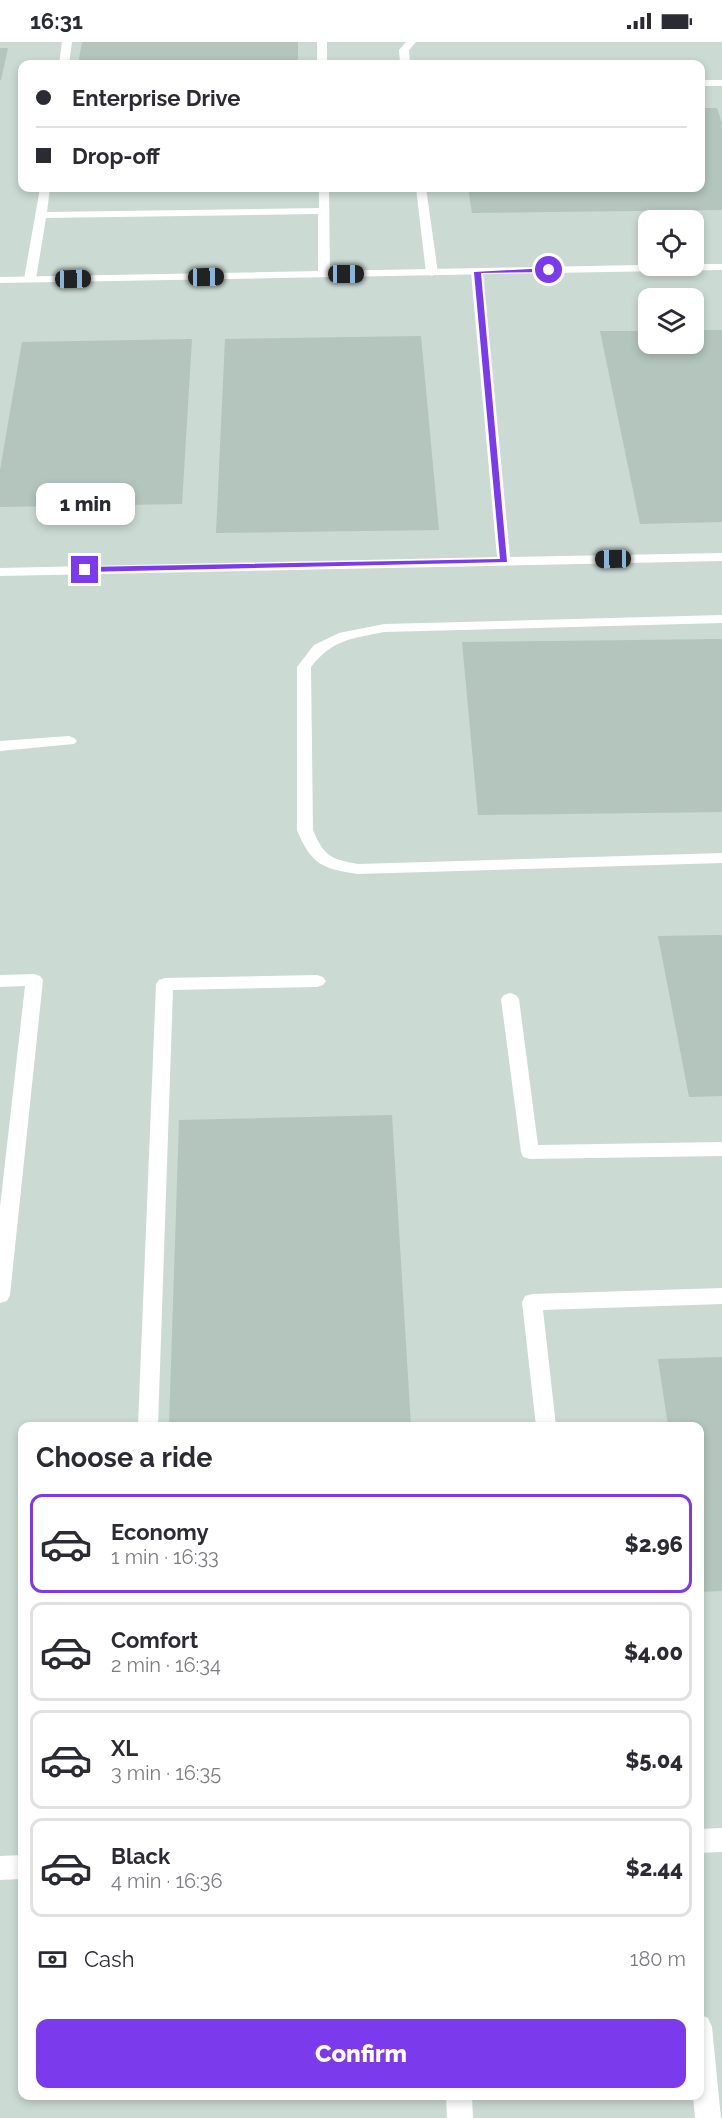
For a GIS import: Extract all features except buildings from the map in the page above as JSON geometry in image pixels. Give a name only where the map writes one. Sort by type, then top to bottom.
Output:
[{"type":"street","points":[[65,60],[67,42]]},
{"type":"street","points":[[322,42],[322,60]]},
{"type":"street","points":[[405,60],[404,50],[411,42]]},
{"type":"street","points":[[705,83],[722,83]]},
{"type":"street","points":[[30,279],[44,192]]},
{"type":"street","points":[[324,192],[324,274]]},
{"type":"street","points":[[422,192],[432,273]]},
{"type":"street","points":[[40,215],[325,211]]},
{"type":"street","points":[[0,280],[722,267]]},
{"type":"street","points":[[477,272],[504,561]]},
{"type":"street","points":[[0,572],[722,557]]},
{"type":"street","points":[[722,619],[384,628],[344,636],[319,648],[304,667],[304,679],[305,830],[315,854],[333,866],[358,869],[722,858]]},
{"type":"street","points":[[0,746],[69,741]]},
{"type":"street","points":[[0,981],[34,980],[0,1295]]},
{"type":"street","points":[[148,1422],[165,984],[316,981]]},
{"type":"street","points":[[510,999],[530,1152],[722,1149]]},
{"type":"street","points":[[546,1422],[532,1302],[722,1296]]},
{"type":"street","points":[[704,1841],[722,1840]]},
{"type":"street","points":[[0,1868],[18,1867]]},
{"type":"street","points":[[704,2078],[708,2118]]},
{"type":"street","points":[[459,2100],[460,2118]]},
{"type":"shaded area","points":[[0,42],[722,42],[722,2118],[0,2118]]},
{"type":"route","points":[[85,570],[504,561],[477,272],[549,270]]}]
